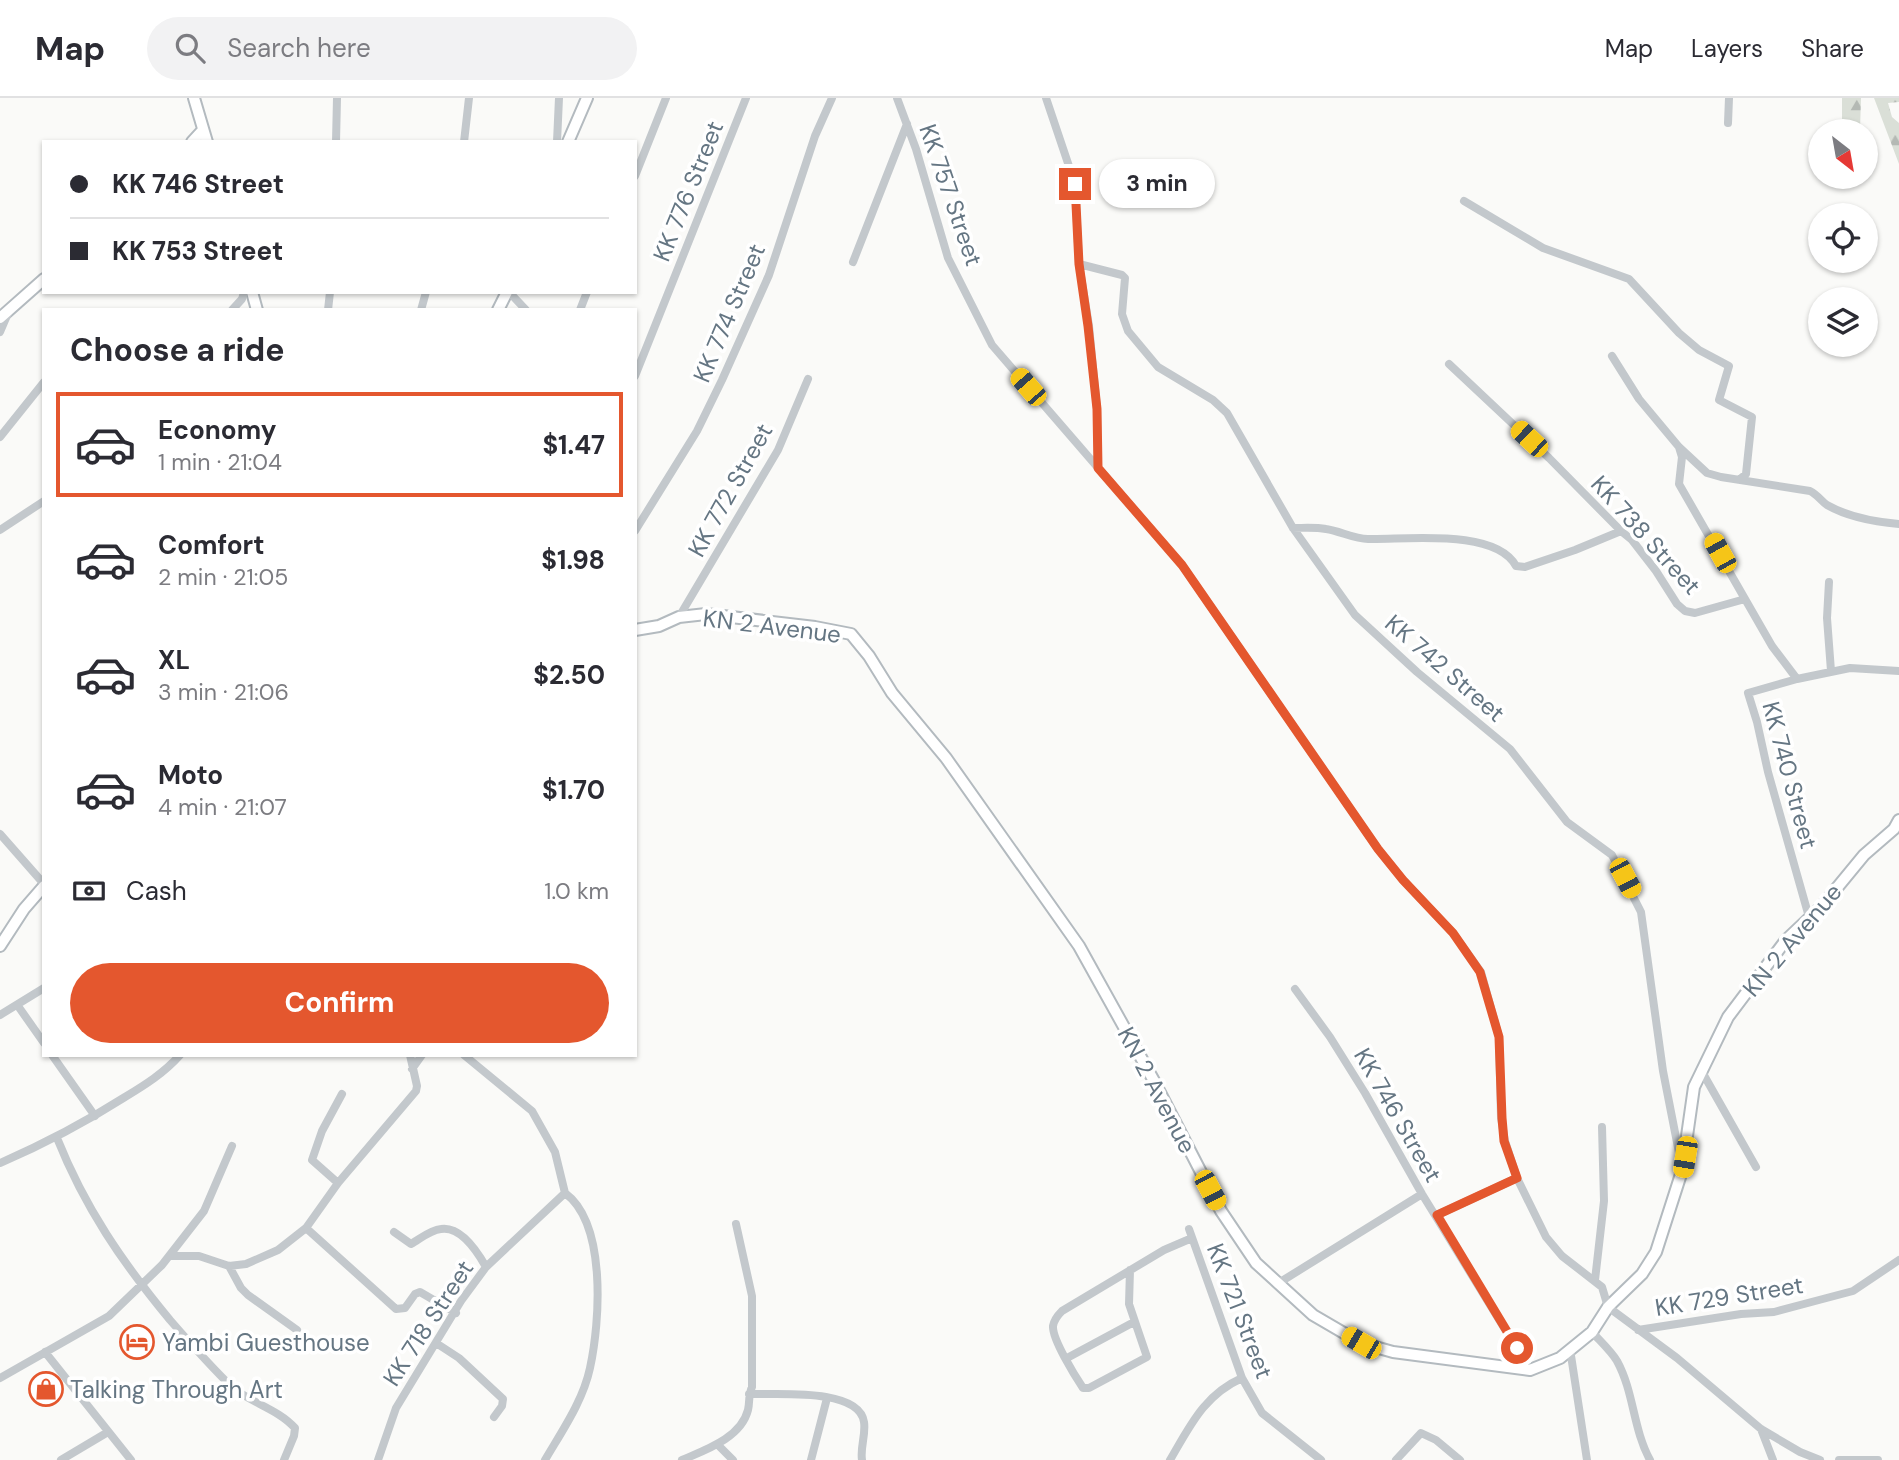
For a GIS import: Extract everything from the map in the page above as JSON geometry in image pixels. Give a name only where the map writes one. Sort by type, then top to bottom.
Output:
[{"type":"street","points":[[194,98],[206,140]]},
{"type":"street","points":[[336,140],[337,98]]},
{"type":"street","points":[[464,140],[469,98]]},
{"type":"street","points":[[557,140],[559,98]]},
{"type":"street","points":[[569,140],[587,98]]},
{"type":"street","points":[[637,171],[666,98]]},
{"type":"street","name":"KK 776 Street","points":[[637,371],[746,98]]},
{"type":"street","name":"KK 774 Street","points":[[637,528],[698,430],[727,368],[769,275],[815,136],[832,98]]},
{"type":"street","name":"KK 757 Street","points":[[898,98],[948,258],[992,345],[1182,565],[1378,849],[1453,933],[1480,972],[1499,1037],[1504,1141],[1517,1178],[1546,1237],[1562,1256],[1595,1280]]},
{"type":"street","points":[[1046,98],[1075,184],[1079,264],[1097,409],[1098,468]]},
{"type":"street","points":[[1728,123],[1729,98]]},
{"type":"street","points":[[853,262],[907,124]]},
{"type":"street","points":[[194,140],[203,130]]},
{"type":"street","points":[[1464,201],[1543,248],[1629,279],[1679,333],[1699,350],[1729,366],[1719,400],[1752,417],[1746,474],[1740,479]]},
{"type":"street","name":"KK 742 Street","points":[[1079,264],[1125,278],[1122,314],[1128,331],[1158,367],[1213,400],[1227,413],[1293,528],[1355,615],[1417,672],[1510,749],[1567,822],[1612,855],[1641,912],[1663,1071],[1682,1171]]},
{"type":"street","points":[[0,318],[42,281]]},
{"type":"street","points":[[510,294],[524,308]]},
{"type":"street","points":[[0,332],[10,308]]},
{"type":"street","points":[[1612,356],[1639,399],[1679,447],[1707,473],[1810,491],[1819,496],[1825,505],[1870,520],[1899,524]]},
{"type":"street","name":"KK 738 Street","points":[[1449,364],[1632,540],[1677,604],[1685,611],[1695,613],[1745,599]]},
{"type":"street","name":"KK 772 Street","points":[[679,617],[778,450],[808,379]]},
{"type":"street","points":[[0,437],[42,384]]},
{"type":"street","points":[[1679,447],[1682,457],[1679,484],[1772,646],[1797,679],[1850,668],[1899,671]]},
{"type":"street","points":[[0,530],[42,502]]},
{"type":"street","points":[[1293,528],[1327,528],[1365,540],[1449,538],[1498,550],[1510,555],[1516,566],[1525,567],[1621,531]]},
{"type":"street","points":[[1829,582],[1827,618],[1831,671]]},
{"type":"street","name":"KN 2 Avenue","points":[[637,630],[659,626],[679,617],[706,614],[850,634],[869,656],[892,693],[947,758],[1079,946],[1154,1081],[1221,1211],[1256,1263],[1312,1315],[1361,1343],[1393,1352],[1530,1370],[1553,1362],[1592,1332],[1608,1307],[1642,1274],[1656,1252],[1682,1171],[1694,1087],[1728,1017],[1786,940],[1822,906],[1872,846],[1894,828],[1899,820]]},
{"type":"street","name":"KK 740 Street","points":[[1797,679],[1748,693],[1809,917]]},
{"type":"street","points":[[0,834],[42,883]]},
{"type":"street","points":[[0,946],[42,887]]},
{"type":"street","points":[[0,1015],[42,989]]},
{"type":"street","name":"KK 746 Street","points":[[1295,989],[1330,1037],[1365,1093],[1422,1194],[1530,1370]]},
{"type":"street","points":[[18,1006],[42,1040]]},
{"type":"street","points":[[53,1057],[95,1116]]},
{"type":"street","points":[[0,1163],[57,1138],[95,1116],[163,1073],[178,1057]]},
{"type":"street","points":[[171,1256],[199,1256],[229,1266],[246,1264],[270,1255],[306,1228],[338,1182],[416,1091],[410,1057]]},
{"type":"street","points":[[412,1069],[421,1057]]},
{"type":"street","points":[[466,1057],[532,1111],[555,1152],[565,1193],[580,1210],[589,1227],[597,1266],[598,1297],[590,1368],[579,1402],[545,1460]]},
{"type":"street","points":[[1701,1070],[1756,1167]]},
{"type":"street","points":[[338,1182],[312,1160],[322,1131],[342,1094]]},
{"type":"street","points":[[1602,1127],[1604,1201],[1595,1280],[1602,1287],[1608,1307],[1677,1358],[1761,1429],[1800,1452],[1820,1460]]},
{"type":"street","points":[[57,1138],[106,1235],[141,1284],[195,1349],[231,1385],[248,1399],[293,1425],[296,1430],[284,1460]]},
{"type":"street","points":[[0,1378],[109,1316],[171,1256],[204,1211],[232,1146]]},
{"type":"street","points":[[1437,1215],[1517,1178]]},
{"type":"street","name":"KK 718 Street","points":[[378,1460],[396,1408],[461,1301],[486,1266],[565,1193]]},
{"type":"street","points":[[1277,1284],[1422,1194]]},
{"type":"street","points":[[682,1460],[718,1445],[743,1420],[748,1410],[752,1387],[752,1296],[736,1224]]},
{"type":"street","points":[[306,1228],[396,1309],[405,1308],[415,1294],[420,1292],[456,1313]]},
{"type":"street","points":[[394,1232],[411,1244],[430,1232],[449,1229],[465,1238],[486,1266]]},
{"type":"street","name":"KK 721 Street","points":[[1130,1270],[1191,1233],[1242,1378],[1262,1413],[1321,1460]]},
{"type":"street","name":"KK 729 Street","points":[[1638,1331],[1741,1314],[1774,1312],[1853,1291],[1899,1260]]},
{"type":"street","points":[[229,1266],[241,1288],[297,1329]]},
{"type":"street","points":[[1130,1270],[1128,1289],[1134,1322],[1147,1353],[1144,1359],[1086,1389],[1067,1358],[1053,1327],[1057,1316],[1130,1270]]},
{"type":"street","points":[[1067,1358],[1134,1322]]},
{"type":"street","points":[[1592,1332],[1617,1360],[1630,1396],[1642,1444],[1650,1460]]},
{"type":"street","points":[[436,1343],[459,1358],[503,1399],[502,1406],[494,1417]]},
{"type":"street","points":[[1570,1349],[1587,1460]]},
{"type":"street","points":[[45,1352],[131,1460]]},
{"type":"street","points":[[1170,1460],[1206,1402],[1227,1384],[1242,1378]]},
{"type":"street","points":[[749,1394],[820,1396],[838,1399],[856,1409],[864,1421],[860,1449],[862,1460]]},
{"type":"street","points":[[811,1460],[826,1402]]},
{"type":"street","points":[[1761,1429],[1773,1460]]},
{"type":"street","points":[[61,1460],[108,1432]]},
{"type":"street","points":[[1396,1460],[1421,1433],[1436,1440],[1460,1460]]},
{"type":"street","points":[[718,1445],[733,1460]]},
{"type":"street","points":[[1839,1460],[1878,1460]]},
{"type":"green space","points":[[1842,98],[1861,98],[1860,119],[1842,119]]},
{"type":"green space","points":[[1874,98],[1899,98],[1899,102],[1888,103],[1892,117],[1899,123],[1899,164]]},
{"type":"place","name":"Yambi Guesthouse","points":[[137,1342]]},
{"type":"place","name":"Talking Through Art","points":[[46,1389]]},
{"type":"route","points":[[1075,184],[1079,264],[1097,409],[1098,468],[1182,565],[1378,849],[1453,933],[1480,972],[1499,1037],[1504,1141],[1517,1178],[1437,1215],[1517,1348]]}]
